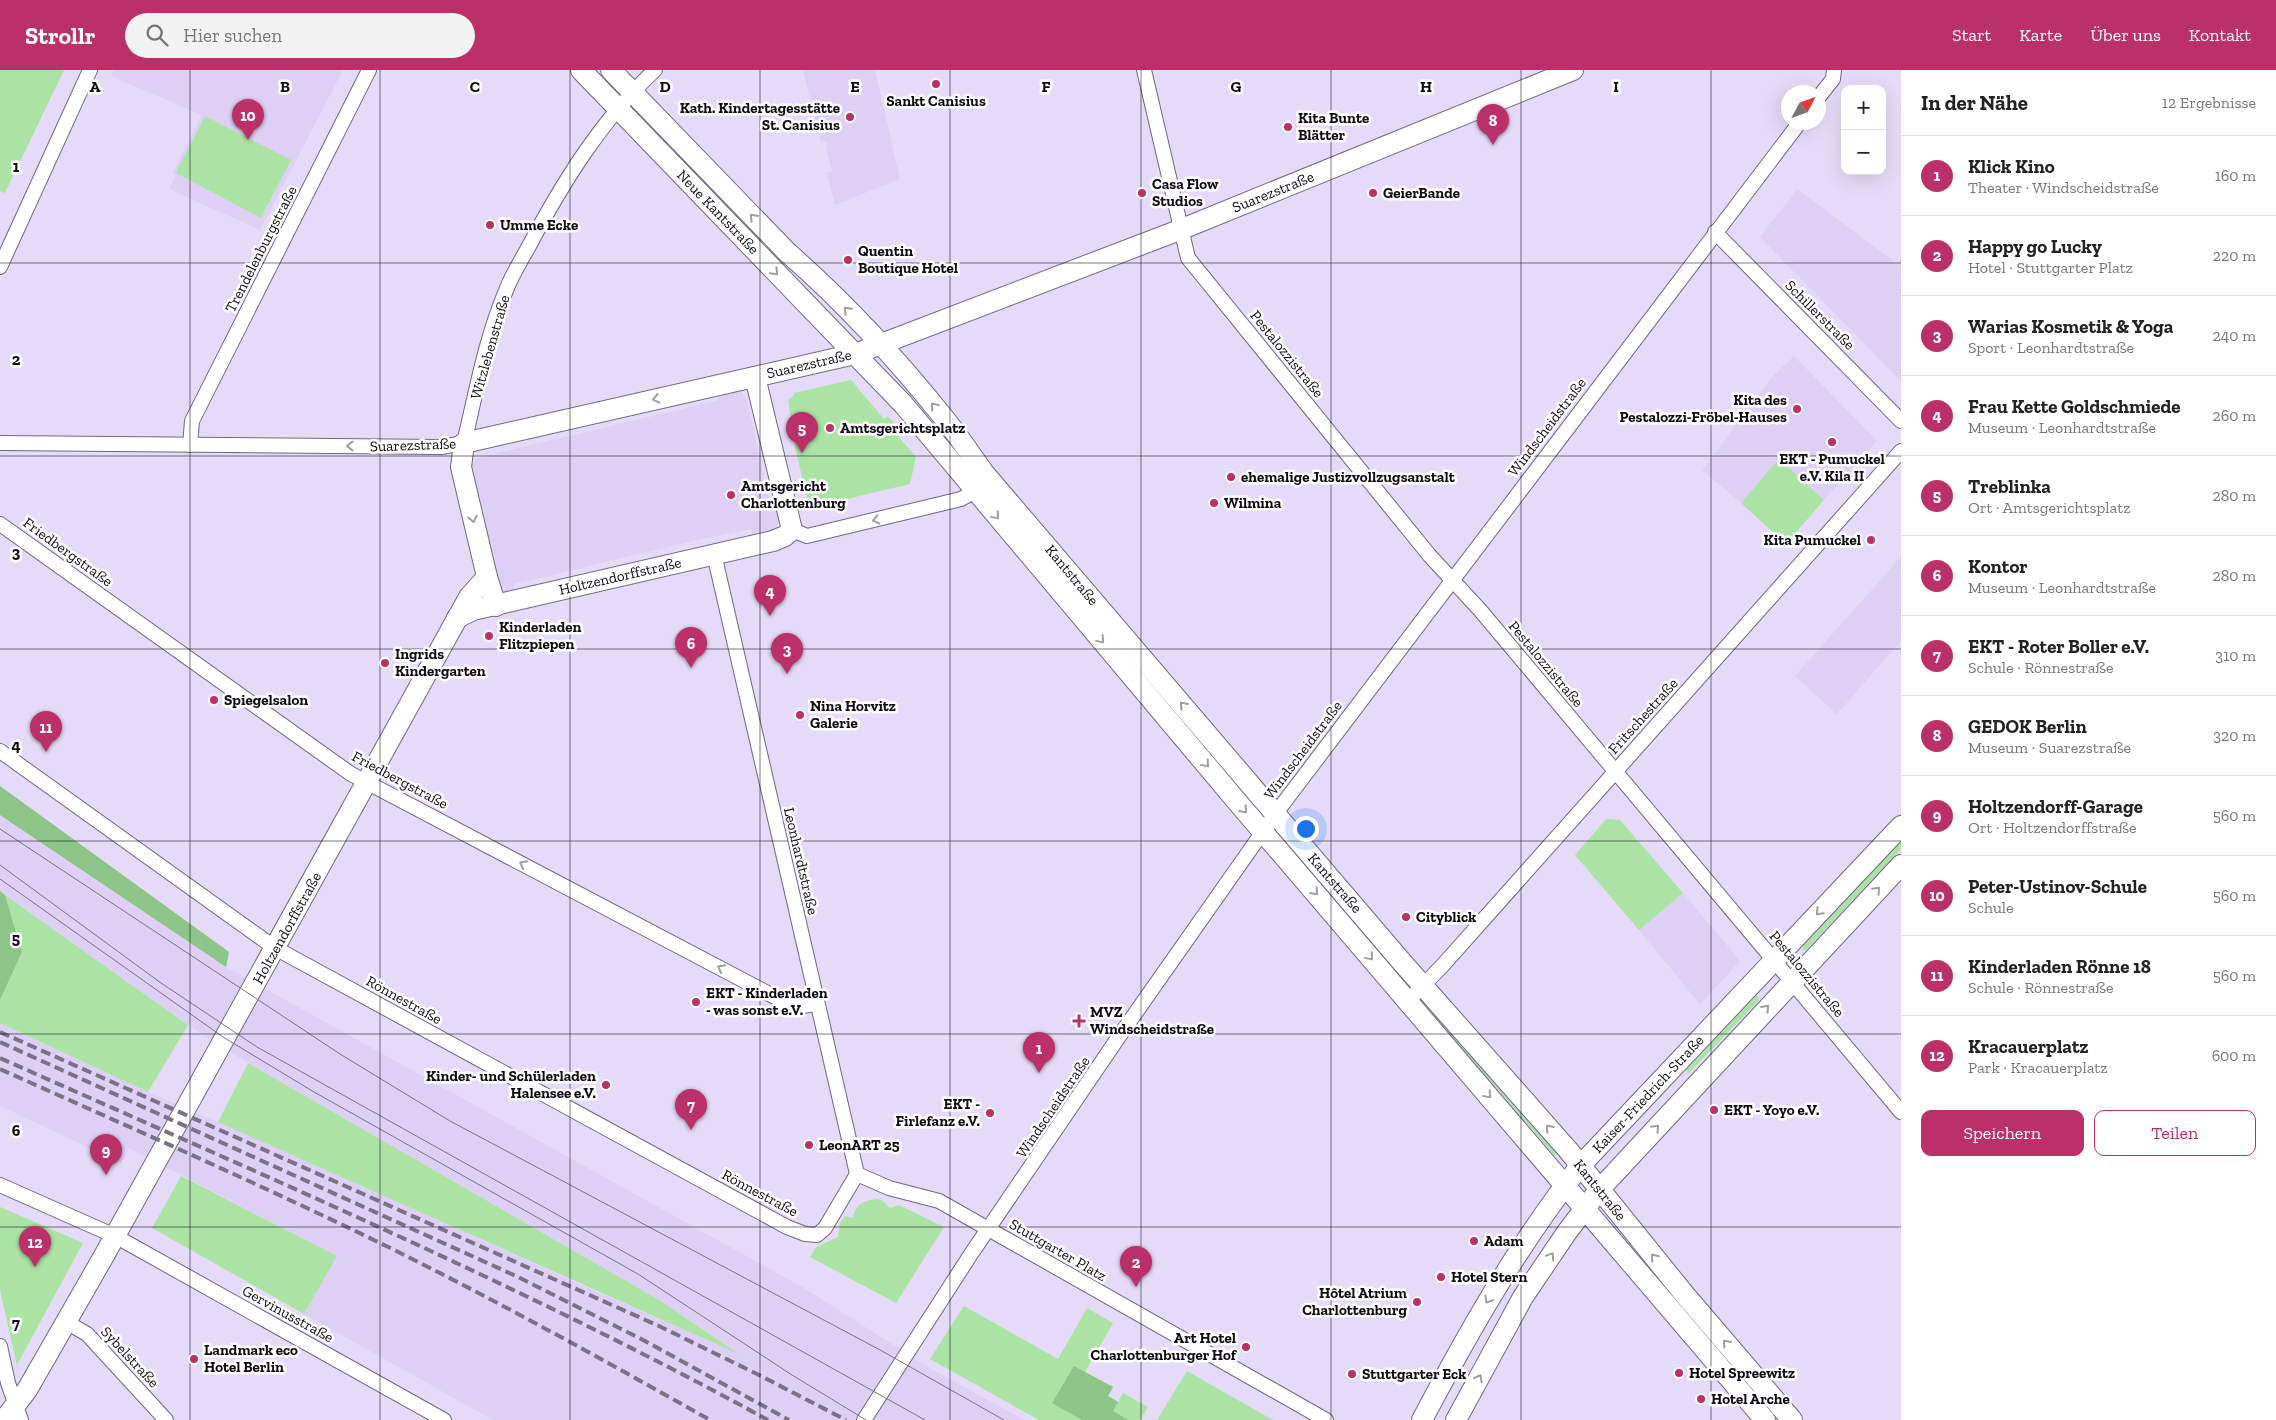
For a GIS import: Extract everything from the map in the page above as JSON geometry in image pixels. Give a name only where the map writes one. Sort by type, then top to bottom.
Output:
[{"type":"main road","name":"Neue Kantstraße","points":[[581,70],[855,354]]},
{"type":"main road","name":"Neue Kantstraße","points":[[611,70],[787,252],[818,279],[881,344]]},
{"type":"main road","name":"Suarezstraße","points":[[464,443],[855,354],[1182,229],[1573,70]]},
{"type":"main road","name":"Kantstraße","points":[[881,344],[945,419],[984,473],[1580,1166],[1685,1295],[1792,1420]]},
{"type":"main road","name":"Kantstraße","points":[[855,354],[903,404],[1584,1210],[1766,1420]]},
{"type":"main road","points":[[756,377],[788,533]]},
{"type":"main road","name":"Witzlebenstraße","points":[[464,443],[461,467],[487,577],[496,606]]},
{"type":"main road","name":"Holtzendorffstraße","points":[[457,618],[473,610],[773,541],[788,533]]},
{"type":"main road","name":"Holtzendorffstraße","points":[[14,1415],[368,782],[457,618],[469,597],[487,577]]},
{"type":"main road","name":"Kaiser-Friedrich-Straße","points":[[1422,1420],[1487,1302],[1564,1186],[1580,1166],[1901,826]]},
{"type":"main road","name":"Kaiser-Friedrich-Straße","points":[[1456,1420],[1523,1297],[1600,1190],[1791,981],[1901,865]]},
{"type":"street","points":[[0,267],[90,70]]},
{"type":"street","name":"Trendelenburgstraße","points":[[190,445],[192,421],[370,70]]},
{"type":"street","name":"Witzlebenstraße","points":[[464,443],[483,360],[505,292],[549,208],[617,108],[655,70]]},
{"type":"street","name":"Pestalozzistraße","points":[[1144,70],[1188,258],[1402,523],[1451,580],[1480,610],[1901,1112]]},
{"type":"street","points":[[1826,88],[1833,79],[1834,70]]},
{"type":"street","name":"Windscheidstraße","points":[[864,1420],[989,1229],[1120,1035],[1276,813],[1794,130]]},
{"type":"street","name":"Schillerstraße","points":[[1715,232],[1901,421]]},
{"type":"street","name":"Suarezstraße","points":[[0,443],[441,447],[464,443]]},
{"type":"street","name":"Fritschestraße","points":[[1408,1001],[1424,986],[1615,773],[1901,451]]},
{"type":"street","name":"Holtzendorffstraße","points":[[788,533],[807,536],[961,500],[975,491]]},
{"type":"street","name":"Friedbergstraße","points":[[0,524],[351,774],[794,1007],[817,1004]]},
{"type":"street","name":"Leonhardtstraße","points":[[714,554],[857,1174]]},
{"type":"street","name":"Rönnestraße","points":[[0,751],[275,948],[787,1227],[805,1234],[817,1235],[825,1228],[857,1174]]},
{"type":"street","name":"Stuttgarter Platz","points":[[857,1174],[889,1188],[938,1201],[1326,1420]]},
{"type":"street","name":"Gervinusstraße","points":[[0,1185],[115,1236],[444,1420]]},
{"type":"street","name":"Sybelstraße","points":[[66,1322],[86,1334],[166,1420]]},
{"type":"street","points":[[0,1346],[14,1415]]},
{"type":"shaded area","points":[[114,70],[343,70],[260,230],[169,189],[176,175],[173,173],[202,115],[111,76]]},
{"type":"shaded area","name":"Kath. Kindertagesstätte St. Canisius","points":[[803,70],[875,70],[900,179],[835,205],[827,172],[832,171],[826,147],[828,144],[823,140],[821,143]]},
{"type":"shaded area","points":[[1797,189],[1897,264],[1901,260],[1901,381],[1760,237]]},
{"type":"shaded area","name":"Kita des Pestalozzi-Fröbel-Hauses","points":[[1794,356],[1877,441],[1824,500],[1779,460],[1741,503],[1702,470],[1772,377]]},
{"type":"shaded area","points":[[726,389],[739,389],[747,400],[771,509],[777,508],[779,515],[774,530],[754,539],[751,529],[706,538],[514,584],[511,595],[499,593],[470,467],[477,458],[716,401]]},
{"type":"shaded area","points":[[1901,557],[1901,641],[1837,714],[1795,676]]},
{"type":"shaded area","points":[[0,815],[226,967],[804,1288],[928,1367],[1025,1420],[493,1420],[304,1314],[337,1256],[129,1148],[121,1163],[0,1106],[0,1023],[148,1092],[347,1178],[574,1282],[736,1352],[659,1300],[248,1063],[188,1025],[0,891]]},
{"type":"shaded area","points":[[1683,893],[1740,961],[1700,1004],[1639,930]]},
{"type":"green space","points":[[0,70],[64,70],[5,193],[0,191]]},
{"type":"green space","points":[[205,116],[291,160],[261,218],[176,173]]},
{"type":"green space","points":[[851,380],[884,419],[888,416],[895,424],[891,428],[916,457],[910,484],[809,508],[789,420],[791,419],[788,400],[794,393]]},
{"type":"green space","points":[[1779,459],[1824,500],[1786,544],[1741,503]]},
{"type":"green space","points":[[0,786],[229,952],[226,967],[0,815]]},
{"type":"green space","points":[[1606,819],[1620,820],[1683,893],[1639,930],[1575,855]]},
{"type":"green space","points":[[1901,841],[1901,849],[1805,951],[1802,947],[1803,945]]},
{"type":"green space","points":[[1297,849],[1402,973],[1397,977],[1292,854]]},
{"type":"green space","points":[[0,891],[5,895],[22,952],[0,1000]]},
{"type":"green space","points":[[5,895],[188,1025],[148,1092],[0,1023],[0,1000],[22,952]]},
{"type":"green space","points":[[1757,995],[1759,1000],[1688,1074],[1686,1070]]},
{"type":"green space","points":[[1437,1013],[1558,1150],[1554,1155],[1490,1080],[1472,1065],[1432,1019]]},
{"type":"green space","points":[[248,1063],[659,1300],[739,1354],[218,1122]]},
{"type":"green space","points":[[181,1176],[337,1256],[304,1314],[152,1228]]},
{"type":"green space","points":[[868,1200],[882,1200],[890,1208],[899,1205],[944,1227],[896,1303],[810,1257],[816,1247],[838,1237],[840,1223],[845,1216],[853,1218],[858,1206]]},
{"type":"green space","points":[[0,1207],[83,1243],[17,1365],[0,1290]]},
{"type":"green space","points":[[964,1306],[1058,1359],[1087,1308],[1113,1323],[1085,1372],[1113,1387],[1108,1396],[1118,1402],[1123,1393],[1148,1407],[1140,1420],[1039,1420],[930,1359]]},
{"type":"green space","points":[[1074,1366],[1113,1387],[1108,1396],[1118,1402],[1113,1411],[1128,1420],[1082,1420],[1052,1403]]},
{"type":"green space","points":[[1187,1371],[1273,1420],[1157,1420]]},
{"type":"tram line","points":[[0,829],[340,1054],[450,1121],[882,1351],[1004,1420]]},
{"type":"tram line","points":[[0,865],[161,983],[257,1047],[925,1420]]},
{"type":"tram line","points":[[0,879],[223,1037],[314,1092],[638,1274],[792,1375],[866,1420]]},
{"type":"railway","points":[[0,1032],[659,1326],[846,1420]]},
{"type":"railway","points":[[0,1042],[516,1276],[645,1341],[789,1420]]},
{"type":"railway","points":[[0,1058],[291,1187],[484,1276],[580,1322],[768,1420]]},
{"type":"railway","points":[[0,1069],[238,1176],[380,1243],[464,1285],[710,1420]]},
{"type":"place","name":"Sankt Canisius","points":[[936,84]]},
{"type":"place","name":"Kath. Kindertagesstätte St. Canisius","points":[[850,117]]},
{"type":"place","name":"Kita Bunte Blätter","points":[[1288,127]]},
{"type":"place","name":"Peter-Ustinov-Schule","points":[[248,140]]},
{"type":"place","name":"GEDOK Berlin","points":[[1493,145]]},
{"type":"place","name":"Casa Flow Studios","points":[[1142,193]]},
{"type":"place","name":"GeierBande","points":[[1373,193]]},
{"type":"place","name":"Umme Ecke","points":[[490,225]]},
{"type":"place","name":"Quentin Boutique Hotel","points":[[848,260]]},
{"type":"place","name":"Kita des Pestalozzi-Fröbel-Hauses","points":[[1797,409]]},
{"type":"place","name":"Amtsgerichtsplatz","points":[[830,428]]},
{"type":"place","name":"EKT - Pumuckel e.V. Kila II","points":[[1832,442]]},
{"type":"place","name":"Treblinka","points":[[802,453]]},
{"type":"place","name":"ehemalige Justizvollzugsanstalt","points":[[1231,477]]},
{"type":"place","name":"Amtsgericht Charlottenburg","points":[[731,495]]},
{"type":"place","name":"Wilmina","points":[[1214,503]]},
{"type":"place","name":"Kita Pumuckel","points":[[1871,540]]},
{"type":"place","name":"Frau Kette Goldschmiede","points":[[770,616]]},
{"type":"place","name":"Kinderladen Flitzpiepen","points":[[489,636]]},
{"type":"place","name":"Ingrids Kindergarten","points":[[385,663]]},
{"type":"place","name":"Kontor","points":[[691,668]]},
{"type":"place","name":"Warias Kosmetik & Yoga","points":[[787,674]]},
{"type":"place","name":"Spiegelsalon","points":[[214,700]]},
{"type":"place","name":"Nina Horvitz Galerie","points":[[800,715]]},
{"type":"place","name":"Kinderladen Rönne 18","points":[[46,752]]},
{"type":"place","name":"Cityblick","points":[[1406,917]]},
{"type":"place","name":"EKT - Kinderladen - was sonst e.V.","points":[[696,1002]]},
{"type":"place","name":"MVZ Windscheidstraße","points":[[1079,1021]]},
{"type":"place","name":"Klick Kino","points":[[1039,1073]]},
{"type":"place","name":"Kinder- und Schülerladen Halensee e.V.","points":[[606,1085]]},
{"type":"place","name":"EKT - Yoyo e.V.","points":[[1714,1110]]},
{"type":"place","name":"EKT - Firlefanz e.V.","points":[[990,1113]]},
{"type":"place","name":"EKT - Roter Boller e.V.","points":[[691,1130]]},
{"type":"place","name":"LeonART 25","points":[[809,1145]]},
{"type":"place","name":"Holtzendorff-Garage","points":[[106,1175]]},
{"type":"place","name":"Adam","points":[[1474,1241]]},
{"type":"place","name":"Kracauerplatz","points":[[35,1267]]},
{"type":"place","name":"Hotel Stern","points":[[1441,1277]]},
{"type":"place","name":"Happy go Lucky","points":[[1136,1287]]},
{"type":"place","name":"Hôtel Atrium Charlottenburg","points":[[1417,1302]]},
{"type":"place","name":"Art Hotel Charlottenburger Hof","points":[[1246,1347]]},
{"type":"place","name":"Landmark eco Hotel Berlin","points":[[194,1359]]},
{"type":"place","name":"Hotel Spreewitz","points":[[1679,1373]]},
{"type":"place","name":"Stuttgarter Eck","points":[[1352,1374]]},
{"type":"place","name":"Hotel Arche","points":[[1701,1399]]}]
